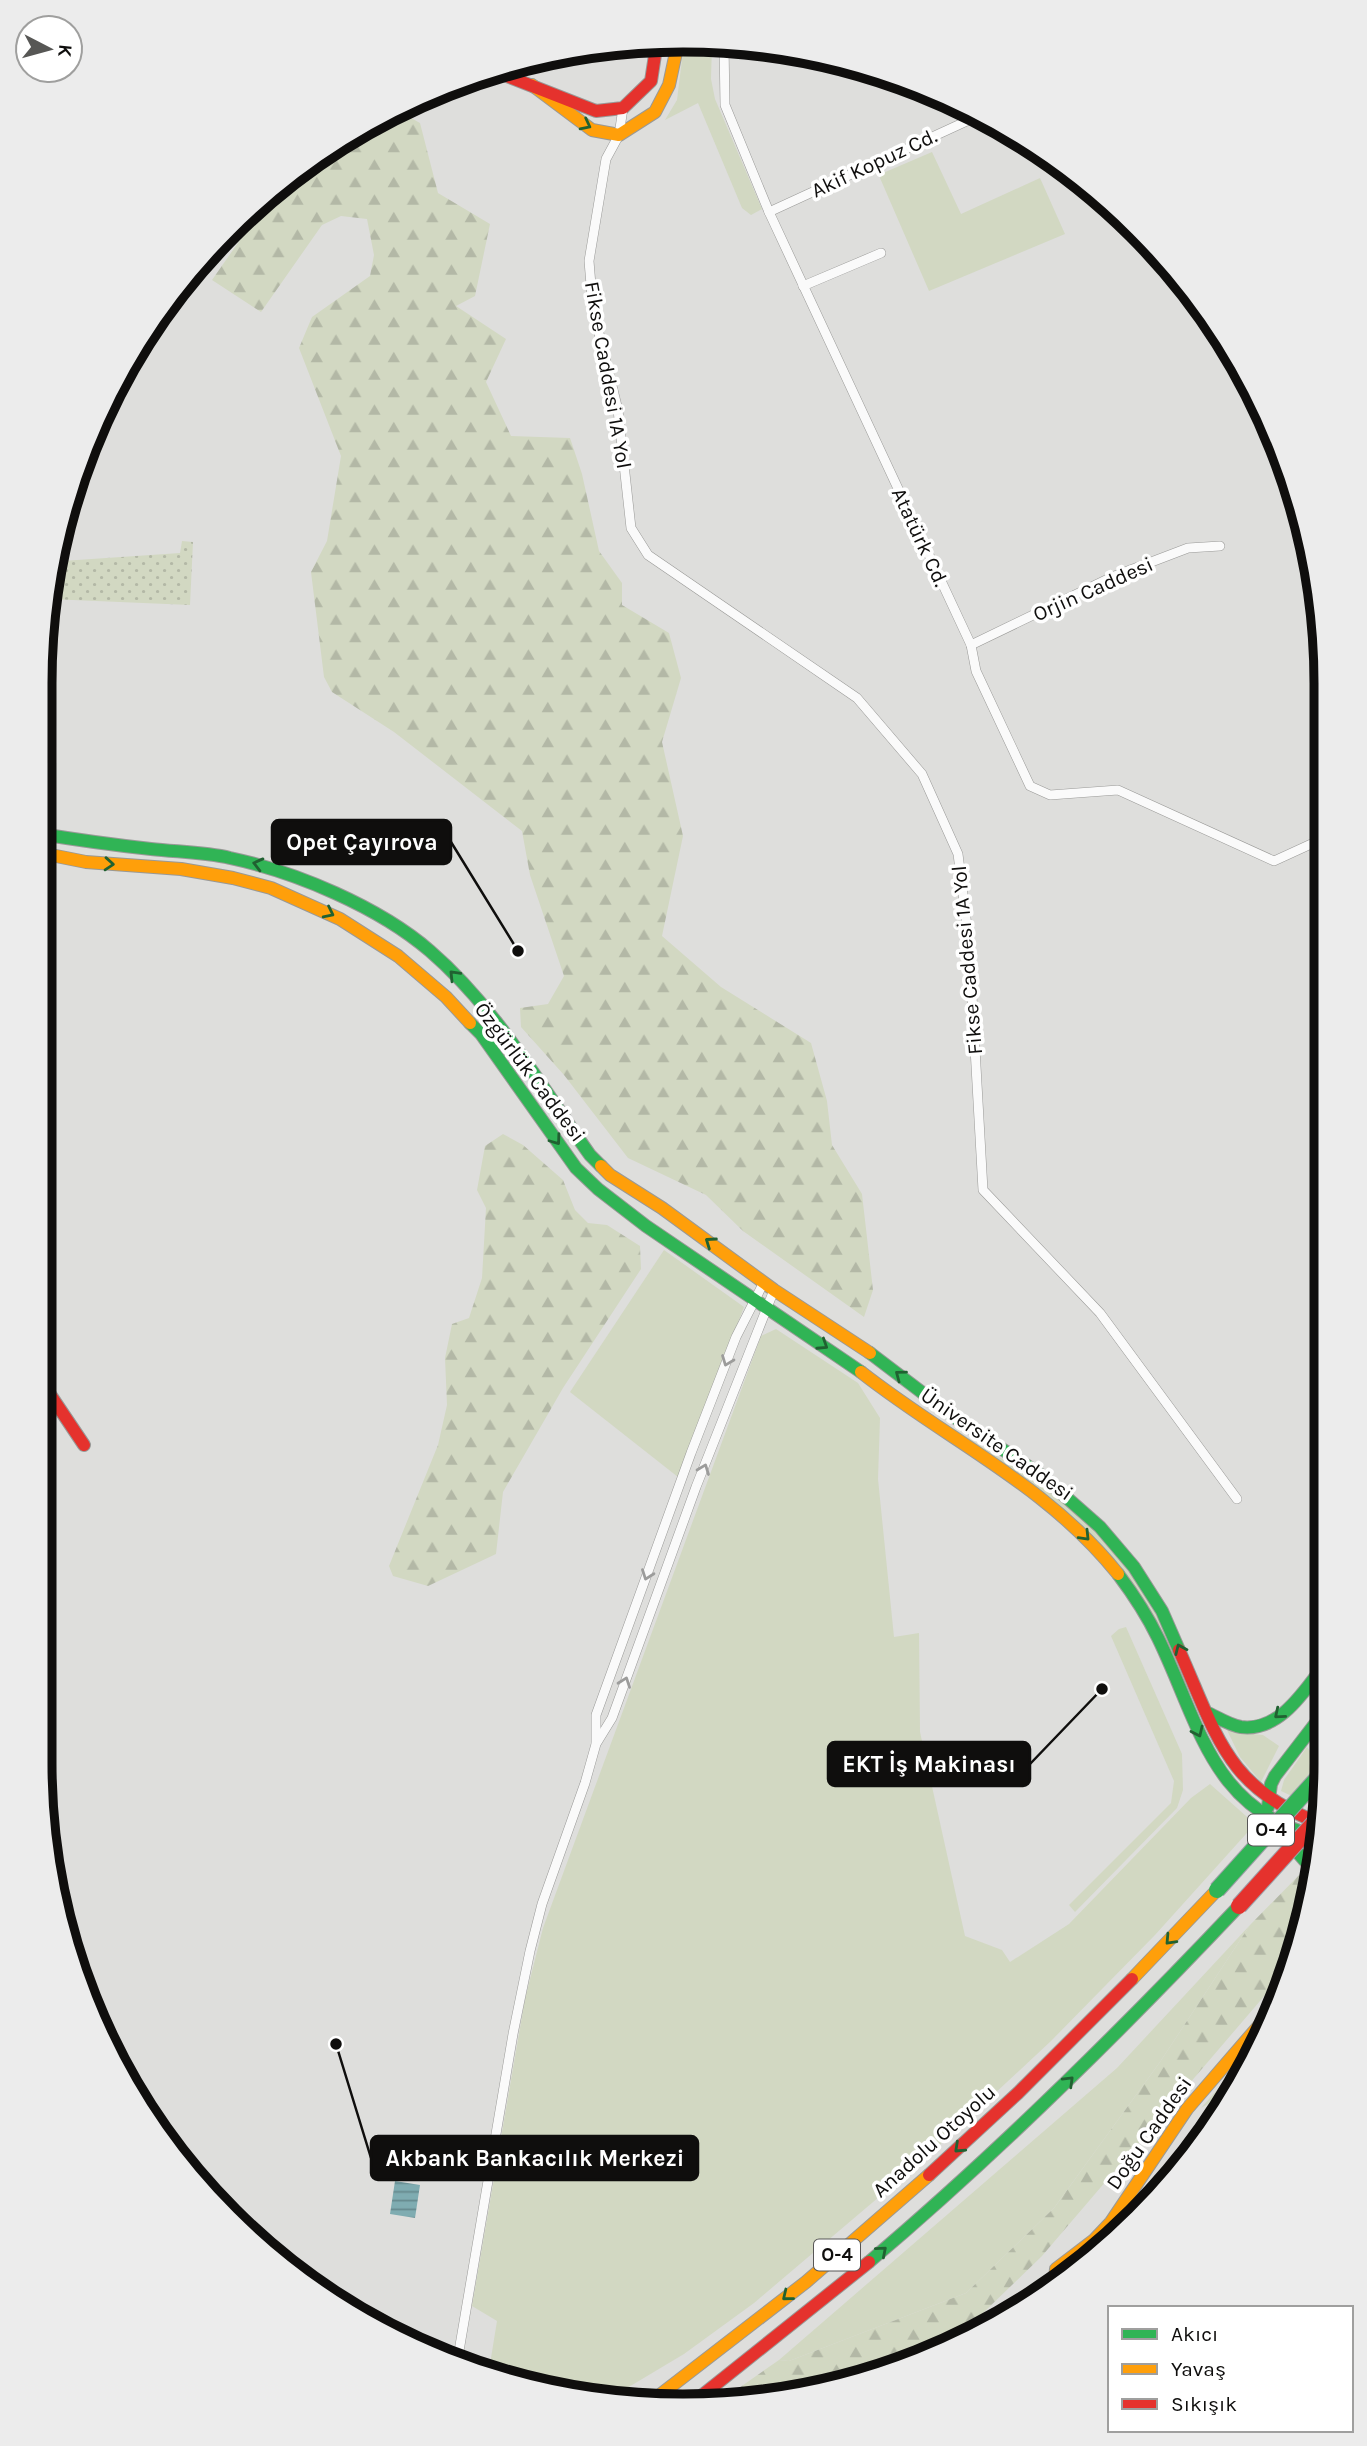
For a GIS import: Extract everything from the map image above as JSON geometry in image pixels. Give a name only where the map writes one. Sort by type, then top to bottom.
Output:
[{"type":"main road","points":[[531,85],[592,130],[619,135],[655,112],[669,85],[676,52]]},
{"type":"main road","points":[[510,77],[596,111],[623,108],[640,94],[650,80],[655,53]]},
{"type":"main road","name":"Özgürlük Caddesi","points":[[52,836],[227,857],[269,867],[321,887],[391,922],[430,951],[493,1019],[546,1097],[590,1155],[610,1175],[662,1208],[769,1286]]},
{"type":"main road","name":"Özgürlük Caddesi","points":[[52,855],[86,862],[181,869],[233,878],[271,888],[340,919],[398,956],[446,997],[481,1034],[576,1168],[594,1187],[760,1303]]},
{"type":"main road","name":"Üniversite Caddesi","points":[[769,1286],[856,1342],[957,1419],[1041,1475],[1100,1527],[1133,1567],[1162,1611],[1206,1712],[1235,1769],[1268,1800],[1292,1814],[1311,1820]]},
{"type":"main road","name":"Üniversite Caddesi","points":[[760,1303],[860,1369],[905,1407],[1030,1488],[1069,1520],[1104,1557],[1140,1605],[1167,1658],[1205,1748],[1218,1767],[1242,1797],[1269,1819],[1310,1835]]},
{"type":"main road","points":[[52,1397],[84,1445]]},
{"type":"main road","points":[[1206,1712],[1242,1727],[1261,1726],[1277,1719],[1314,1677]]},
{"type":"main road","points":[[1306,1862],[1269,1819],[1268,1800],[1275,1776],[1314,1725]]},
{"type":"main road","name":"Anadolu Otoyolu","points":[[662,2393],[800,2286],[951,2156],[1063,2051],[1217,1890],[1314,1783]]},
{"type":"main road","name":"O-4","points":[[705,2393],[834,2292],[980,2165],[1079,2071],[1239,1906],[1311,1827]]},
{"type":"main road","name":"Doğu Caddesi","points":[[1056,2272],[1094,2240],[1111,2221],[1187,2109],[1253,2032]]},
{"type":"street","name":"Atatürk Cd.","points":[[723,54],[724,105],[769,212],[971,645],[976,671],[1030,786],[1050,795],[1118,790],[1274,861],[1314,843]]},
{"type":"street","name":"Fikse Caddesi 1A Yol","points":[[623,108],[619,135],[606,159],[589,261],[593,309],[618,410],[631,528],[648,555],[857,698],[922,774],[958,854],[969,942],[983,1190],[1100,1313],[1237,1499]]},
{"type":"street","name":"Akif Kopuz Cd.","points":[[769,212],[968,121]]},
{"type":"street","points":[[803,286],[881,253]]},
{"type":"street","name":"Orjin Caddesi","points":[[971,645],[1112,577],[1188,548],[1220,546]]},
{"type":"street","points":[[459,2352],[513,2034],[530,1951],[542,1904],[596,1744],[596,1715],[736,1337],[769,1286]]},
{"type":"street","points":[[596,1744],[612,1718],[760,1303],[769,1286]]},
{"type":"green space","points":[[683,52],[712,53],[711,79],[715,99],[762,209],[751,215],[742,208],[698,103],[665,120],[677,100]]},
{"type":"green space","points":[[408,116],[420,123],[438,193],[490,224],[475,296],[456,306],[506,339],[486,382],[511,436],[570,438],[582,474],[599,551],[622,583],[622,605],[669,633],[681,678],[662,742],[683,836],[662,936],[721,987],[811,1043],[827,1101],[832,1145],[862,1194],[873,1290],[864,1317],[743,1231],[706,1195],[628,1158],[564,1075],[521,1027],[520,1008],[548,1004],[564,976],[530,875],[522,831],[394,732],[332,692],[324,677],[311,572],[327,541],[341,456],[299,348],[312,317],[370,276],[374,255],[367,219],[341,216],[322,225],[261,312],[212,280],[252,223],[267,209],[333,159]]},
{"type":"green space","points":[[932,152],[961,214],[1040,178],[1065,234],[929,291],[880,178],[883,173]]},
{"type":"green space","points":[[182,541],[193,542],[190,605],[58,599],[65,561],[180,553]]},
{"type":"green space","points":[[503,1134],[523,1145],[563,1180],[575,1210],[588,1223],[607,1225],[640,1246],[641,1269],[563,1388],[503,1492],[496,1554],[428,1586],[393,1576],[389,1566],[438,1445],[447,1405],[445,1358],[452,1324],[469,1318],[482,1278],[486,1208],[477,1190],[485,1146]]},
{"type":"green space","points":[[664,1250],[744,1307],[678,1477],[570,1392]]},
{"type":"green space","points":[[776,1329],[858,1383],[880,1418],[878,1479],[894,1637],[919,1633],[920,1732],[965,1936],[1002,1950],[1010,1962],[1069,1924],[1191,1798],[1210,1784],[1255,1824],[1155,1935],[1051,2041],[932,2152],[754,2303],[684,2354],[623,2390],[560,2381],[490,2363],[497,2321],[472,2306],[525,1999],[543,1928],[761,1336]]},
{"type":"green space","points":[[931,1414],[998,1457],[1021,1466],[1096,1531],[1126,1566],[1163,1626],[1192,1693],[1188,1695],[1107,1551],[929,1416]]},
{"type":"green space","points":[[1126,1627],[1182,1754],[1183,1790],[1177,1808],[1075,1912],[1069,1905],[1171,1803],[1174,1781],[1111,1636]]},
{"type":"green space","points":[[1226,1728],[1263,1735],[1279,1746],[1261,1782],[1240,1757]]},
{"type":"green space","points":[[1307,1747],[1314,1756],[1313,1806],[1281,1791],[1284,1780]]},
{"type":"green space","points":[[1304,1870],[1293,1926],[1273,1986],[1042,2256],[973,2323],[925,2345],[847,2372],[766,2388],[735,2391],[779,2360],[789,2361],[966,2293],[1054,2208],[1160,2062],[1250,1925]]},
{"type":"green space","points":[[1250,1925],[1160,2062],[1054,2208],[966,2293],[789,2361],[779,2360],[1117,2068]]},
{"type":"green space","points":[[1234,2071],[1217,2099],[1201,2108]]},
{"type":"water","points":[[395,2181],[420,2185],[415,2218],[390,2214]]},
{"type":"traffic: fast","points":[[52,836],[123,846],[211,854],[255,864],[336,893],[387,920],[430,951],[476,997],[516,1048],[590,1155],[601,1166]]},
{"type":"traffic: fast","points":[[470,1023],[481,1034],[576,1168],[598,1189],[646,1226],[861,1372]]},
{"type":"traffic: fast","points":[[870,1353],[957,1419],[1041,1475],[1100,1527],[1134,1567],[1162,1611],[1179,1650]]},
{"type":"traffic: fast","points":[[1118,1574],[1154,1629],[1199,1732],[1232,1785],[1254,1807],[1283,1825],[1310,1834]]},
{"type":"traffic: fast","points":[[1206,1712],[1241,1727],[1268,1723],[1290,1707],[1314,1679]]},
{"type":"traffic: fast","points":[[1268,1807],[1271,1784],[1275,1776],[1314,1725]]},
{"type":"traffic: fast","points":[[1217,1890],[1314,1783]]},
{"type":"traffic: fast","points":[[1271,1822],[1306,1862]]},
{"type":"traffic: fast","points":[[869,2262],[1059,2089],[1239,1906]]},
{"type":"traffic: slow","points":[[532,85],[592,130],[619,135],[655,112],[669,85],[676,52]]},
{"type":"traffic: slow","points":[[52,855],[86,862],[181,869],[271,888],[340,919],[398,956],[446,997],[470,1023]]},
{"type":"traffic: slow","points":[[601,1166],[774,1290],[870,1353]]},
{"type":"traffic: slow","points":[[861,1372],[1029,1489],[1090,1542],[1118,1574]]},
{"type":"traffic: slow","points":[[1132,1979],[1217,1890]]},
{"type":"traffic: slow","points":[[1056,2272],[1111,2222],[1187,2109],[1253,2032]]},
{"type":"traffic: slow","points":[[662,2393],[806,2282],[929,2175]]},
{"type":"traffic: jam","points":[[510,77],[596,111],[623,108],[651,81],[655,53]]},
{"type":"traffic: jam","points":[[52,1397],[84,1445]]},
{"type":"traffic: jam","points":[[1179,1650],[1204,1708],[1229,1756],[1264,1794],[1311,1819]]},
{"type":"traffic: jam","points":[[1239,1906],[1311,1827]]},
{"type":"traffic: jam","points":[[929,2175],[1018,2093],[1132,1979]]},
{"type":"traffic: jam","points":[[705,2393],[869,2262]]},
{"type":"place","name":"Opet Çayırova","points":[[518,951]]},
{"type":"place","name":"EKT İş Makinası","points":[[1102,1689]]},
{"type":"place","name":"Akbank Bankacılık Merkezi","points":[[336,2044]]}]
